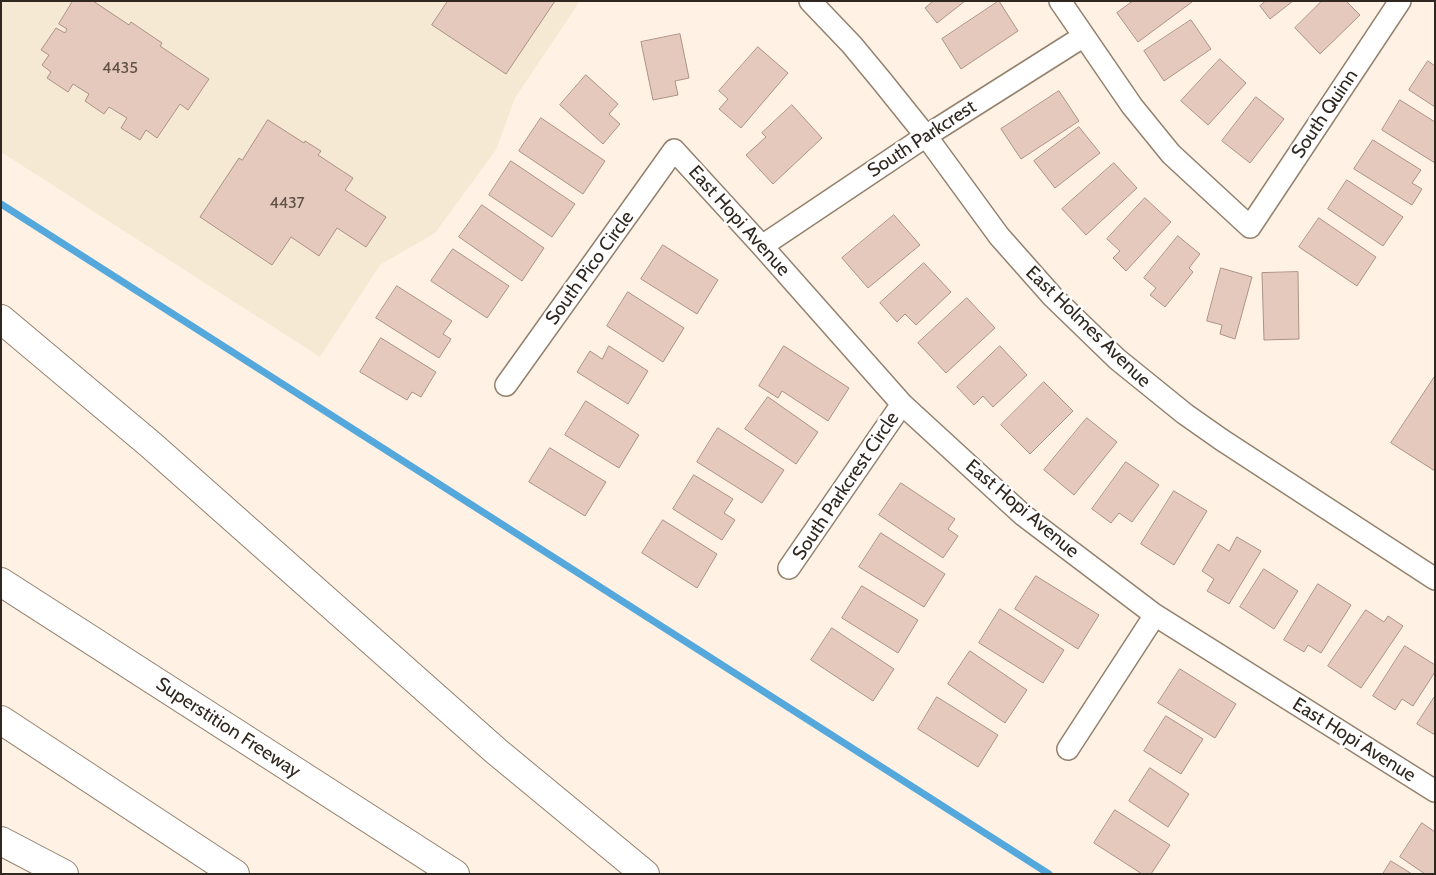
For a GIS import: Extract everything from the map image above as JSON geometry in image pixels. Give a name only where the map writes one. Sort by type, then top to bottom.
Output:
[{"type":"highway","points":[[1,319],[151,445],[496,751],[645,874]]},
{"type":"highway","name":"Superstition Freeway","points":[[1,582],[454,874]]},
{"type":"highway","points":[[1,720],[235,874]]},
{"type":"highway","points":[[1,841],[64,874]]},
{"type":"street","name":"East Holmes Avenue","points":[[810,1],[852,45],[926,136],[999,236],[1053,297],[1116,359],[1214,435],[1435,579]]},
{"type":"street","points":[[1060,1],[1084,36]]},
{"type":"street","name":"South Quinn","points":[[1084,36],[1132,106],[1171,154],[1250,227],[1400,1]]},
{"type":"street","name":"South Parkcrest","points":[[762,246],[926,136],[1084,36]]},
{"type":"street","name":"East Hopi Avenue","points":[[674,150],[902,404],[1022,515],[1155,615],[1435,791]]},
{"type":"street","name":"South Pico Circle","points":[[506,384],[674,150]]},
{"type":"street","name":"South Parkcrest Circle","points":[[789,568],[902,404]]},
{"type":"street","points":[[1068,749],[1155,615]]},
{"type":"shaded area","points":[[1,1],[580,1],[515,98],[496,150],[435,233],[380,265],[320,357],[1,152]]},
{"type":"building","points":[[73,1],[93,1],[129,25],[131,22],[162,43],[160,46],[209,79],[188,110],[180,104],[157,138],[146,130],[140,140],[121,128],[127,118],[109,107],[104,114],[85,101],[89,94],[73,84],[68,92],[47,78],[51,72],[42,65],[49,55],[41,50],[56,28],[65,33],[67,29],[59,24]]},
{"type":"building","points":[[448,1],[555,1],[506,74],[432,25]]},
{"type":"building","points":[[931,1],[965,1],[937,23],[925,8]]},
{"type":"building","points":[[999,1],[1018,31],[961,69],[942,39]]},
{"type":"building","points":[[1133,1],[1192,2],[1138,42],[1117,13]]},
{"type":"building","points":[[1266,1],[1293,1],[1270,19],[1260,6]]},
{"type":"building","points":[[1322,1],[1346,1],[1360,15],[1320,54],[1295,28]]},
{"type":"building","points":[[1191,20],[1211,49],[1164,81],[1144,51]]},
{"type":"building","points":[[680,34],[689,78],[675,81],[678,95],[653,100],[641,42]]},
{"type":"building","points":[[758,47],[788,73],[741,128],[719,109],[728,99],[719,91]]},
{"type":"building","points":[[1220,59],[1246,83],[1208,125],[1181,101]]},
{"type":"building","points":[[1428,61],[1435,66],[1435,107],[1409,90]]},
{"type":"building","points":[[586,75],[618,104],[609,114],[620,124],[603,144],[560,105]]},
{"type":"building","points":[[1059,91],[1079,121],[1021,159],[1001,129]]},
{"type":"building","points":[[1256,97],[1284,119],[1250,163],[1222,141]]},
{"type":"building","points":[[1400,100],[1435,122],[1435,163],[1382,130]]},
{"type":"building","points":[[792,105],[822,138],[773,184],[746,155],[766,137],[762,133]]},
{"type":"building","points":[[541,118],[605,161],[583,194],[519,151]]},
{"type":"building","points":[[268,120],[304,143],[305,141],[321,151],[318,155],[353,178],[345,190],[386,217],[366,247],[337,228],[319,256],[291,237],[272,265],[200,217],[239,158],[242,160]]},
{"type":"building","points":[[1079,127],[1100,153],[1055,188],[1034,161]]},
{"type":"building","points":[[1373,140],[1421,170],[1412,183],[1422,189],[1412,205],[1354,169]]},
{"type":"building","points":[[511,161],[575,204],[552,237],[489,195]]},
{"type":"building","points":[[1114,163],[1137,188],[1086,235],[1062,209]]},
{"type":"building","points":[[1347,180],[1403,217],[1383,246],[1328,209]]},
{"type":"building","points":[[1145,198],[1171,222],[1126,271],[1113,258],[1120,251],[1107,239]]},
{"type":"building","points":[[482,205],[544,248],[522,281],[459,237]]},
{"type":"building","points":[[894,215],[920,245],[868,288],[842,258]]},
{"type":"building","points":[[1319,218],[1376,257],[1357,286],[1299,247]]},
{"type":"building","points":[[1178,236],[1200,254],[1189,268],[1193,272],[1165,307],[1150,295],[1156,288],[1144,278]]},
{"type":"building","points":[[663,245],[718,280],[697,314],[641,279]]},
{"type":"building","points":[[453,249],[509,286],[487,318],[431,281]]},
{"type":"building","points":[[924,263],[951,292],[916,325],[905,314],[897,322],[880,303]]},
{"type":"building","points":[[1221,268],[1252,277],[1235,339],[1220,334],[1222,325],[1207,321]]},
{"type":"building","points":[[1298,272],[1299,339],[1264,340],[1262,273]]},
{"type":"building","points":[[397,286],[452,321],[443,334],[451,339],[439,358],[376,318]]},
{"type":"building","points":[[628,292],[684,328],[663,362],[607,326]]},
{"type":"building","points":[[967,298],[995,328],[946,373],[918,343]]},
{"type":"building","points":[[381,338],[436,372],[421,397],[412,392],[407,400],[360,372]]},
{"type":"building","points":[[609,346],[648,371],[628,404],[577,372],[590,351],[602,359]]},
{"type":"building","points":[[784,346],[849,388],[828,421],[782,391],[778,398],[759,386]]},
{"type":"building","points":[[1000,346],[1027,375],[993,407],[983,396],[974,405],[957,387]]},
{"type":"building","points":[[1435,376],[1435,471],[1391,443]]},
{"type":"building","points":[[1044,382],[1073,411],[1030,454],[1001,425]]},
{"type":"building","points":[[768,397],[818,432],[796,464],[745,429]]},
{"type":"building","points":[[586,401],[639,435],[619,468],[565,435]]},
{"type":"building","points":[[1087,418],[1117,442],[1074,495],[1044,470]]},
{"type":"building","points":[[718,428],[784,470],[762,503],[697,462]]},
{"type":"building","points":[[550,448],[606,482],[585,516],[529,482]]},
{"type":"building","points":[[1126,462],[1159,485],[1132,522],[1119,513],[1111,523],[1092,509]]},
{"type":"building","points":[[694,475],[733,499],[724,513],[735,520],[722,540],[673,509]]},
{"type":"building","points":[[901,483],[955,519],[948,529],[958,536],[943,558],[879,515]]},
{"type":"building","points":[[1174,491],[1207,511],[1174,565],[1141,544]]},
{"type":"building","points":[[663,520],[717,554],[697,588],[642,553]]},
{"type":"building","points":[[881,533],[945,574],[924,607],[859,567]]},
{"type":"building","points":[[1237,537],[1261,551],[1229,604],[1207,591],[1214,579],[1202,571],[1218,544],[1229,551]]},
{"type":"building","points":[[1264,569],[1298,591],[1274,629],[1240,607]]},
{"type":"building","points":[[1036,576],[1099,615],[1078,649],[1015,609]]},
{"type":"building","points":[[1318,584],[1351,605],[1321,653],[1308,645],[1304,652],[1284,640]]},
{"type":"building","points":[[862,586],[918,620],[898,653],[842,618]]},
{"type":"building","points":[[1000,609],[1064,650],[1043,683],[979,643]]},
{"type":"building","points":[[1366,610],[1384,622],[1388,616],[1403,626],[1361,688],[1328,666]]},
{"type":"building","points":[[832,628],[894,669],[873,701],[811,660]]},
{"type":"building","points":[[1405,646],[1435,665],[1435,672],[1413,706],[1402,699],[1395,710],[1373,696]]},
{"type":"building","points":[[970,651],[1027,690],[1005,723],[948,684]]},
{"type":"building","points":[[1180,669],[1236,704],[1215,738],[1158,703]]},
{"type":"building","points":[[1435,696],[1435,735],[1417,724]]},
{"type":"building","points":[[937,697],[998,735],[978,767],[918,729]]},
{"type":"building","points":[[1166,716],[1203,739],[1181,774],[1144,751]]},
{"type":"building","points":[[1150,768],[1189,794],[1168,827],[1129,801]]},
{"type":"building","points":[[1115,810],[1170,845],[1151,874],[1142,874],[1094,843]]},
{"type":"building","points":[[1422,823],[1435,832],[1435,874],[1425,874],[1400,857]]},
{"type":"building","points":[[1391,861],[1412,874],[1383,874]]},
{"type":"waterway","points":[[1,204],[1049,874]]}]
